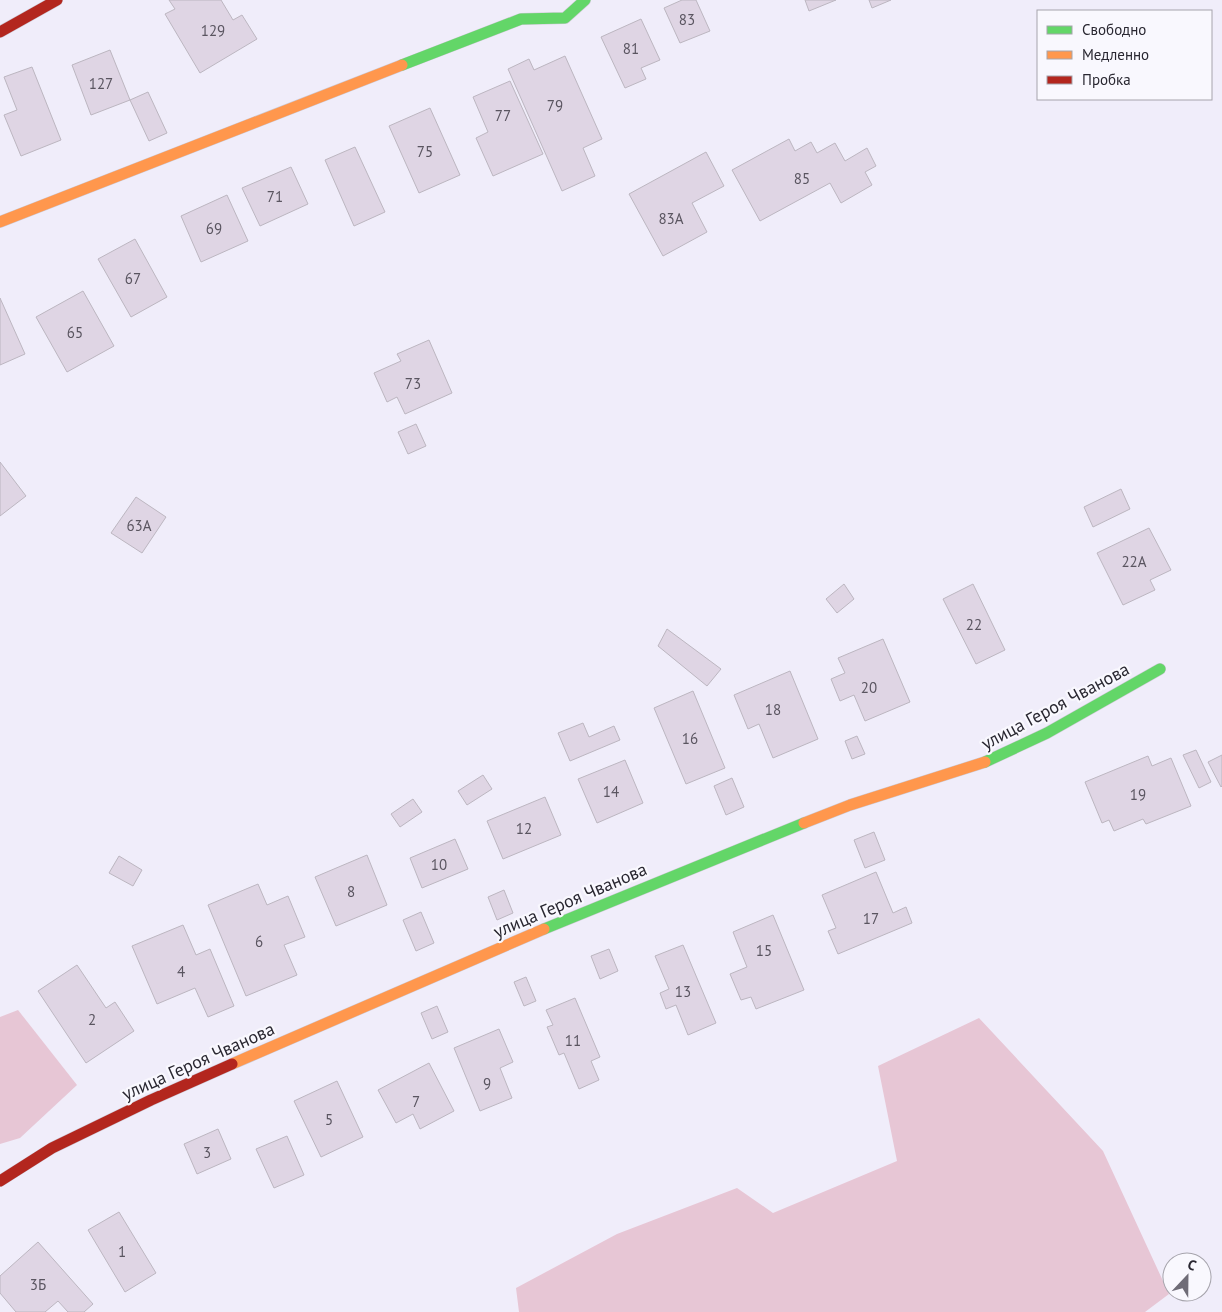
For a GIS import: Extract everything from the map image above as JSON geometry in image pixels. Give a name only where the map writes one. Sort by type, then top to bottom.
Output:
[{"type":"street","points":[[0,32],[57,0]]},
{"type":"street","points":[[0,222],[521,19],[565,18],[585,0]]},
{"type":"street","name":"улица Героя Чванова","points":[[0,1180],[52,1148],[151,1100],[448,969],[745,846],[850,805],[982,764],[1047,733],[1160,669]]},
{"type":"shaded area","points":[[18,1010],[77,1085],[20,1138],[0,1144],[0,1017]]},
{"type":"shaded area","points":[[979,1018],[1103,1151],[1162,1279],[1162,1299],[1145,1312],[519,1312],[516,1288],[617,1234],[737,1188],[773,1213],[897,1161],[878,1066]]},
{"type":"building","points":[[169,0],[221,0],[233,20],[242,15],[257,39],[200,73],[165,14],[175,9]]},
{"type":"building","points":[[682,0],[696,0],[710,31],[680,43],[664,8]]},
{"type":"building","points":[[805,0],[836,0],[809,11]]},
{"type":"building","points":[[869,0],[891,0],[872,8]]},
{"type":"building","points":[[641,19],[660,60],[641,68],[646,79],[625,88],[601,37]]},
{"type":"building","points":[[110,50],[130,100],[91,115],[72,65]]},
{"type":"building","points":[[565,56],[602,139],[583,148],[595,176],[562,191],[508,69],[529,59],[534,70]]},
{"type":"building","points":[[32,67],[61,140],[21,156],[4,115],[17,110],[4,77]]},
{"type":"building","points":[[510,81],[543,154],[493,176],[476,138],[488,132],[473,97]]},
{"type":"building","points":[[148,92],[167,133],[149,141],[130,100]]},
{"type":"building","points":[[430,108],[460,175],[419,193],[389,126]]},
{"type":"building","points":[[789,139],[795,151],[811,142],[817,153],[835,143],[845,161],[867,148],[876,166],[865,172],[872,185],[841,203],[830,183],[760,221],[732,170]]},
{"type":"building","points":[[355,147],[385,212],[354,226],[325,160]]},
{"type":"building","points":[[706,152],[724,186],[692,203],[707,232],[663,256],[629,194]]},
{"type":"building","points":[[291,167],[308,204],[260,226],[242,188]]},
{"type":"building","points":[[227,195],[248,241],[201,262],[181,216]]},
{"type":"building","points":[[135,239],[167,297],[131,317],[98,259]]},
{"type":"building","points":[[83,291],[114,346],[67,372],[36,317]]},
{"type":"building","points":[[0,298],[25,354],[0,365]]},
{"type":"building","points":[[429,340],[452,393],[405,414],[397,397],[387,402],[374,373],[401,361],[397,354]]},
{"type":"building","points":[[416,424],[426,446],[408,454],[398,432]]},
{"type":"building","points":[[0,462],[26,496],[0,516]]},
{"type":"building","points":[[1121,489],[1130,509],[1093,527],[1084,507]]},
{"type":"building","points":[[136,497],[166,517],[142,553],[111,533]]},
{"type":"building","points":[[1149,528],[1171,570],[1150,580],[1155,590],[1123,605],[1097,553]]},
{"type":"building","points":[[844,584],[854,599],[837,613],[826,599]]},
{"type":"building","points":[[973,584],[1005,650],[976,664],[943,599]]},
{"type":"building","points":[[667,629],[721,669],[707,686],[658,646]]},
{"type":"building","points":[[883,639],[910,702],[865,721],[854,695],[840,701],[831,679],[845,673],[838,658]]},
{"type":"building","points":[[790,671],[818,739],[773,758],[759,724],[748,729],[734,695]]},
{"type":"building","points":[[693,691],[725,768],[686,784],[654,708]]},
{"type":"building","points":[[583,723],[589,737],[614,726],[620,740],[570,761],[558,733]]},
{"type":"building","points":[[857,736],[865,754],[852,759],[845,741]]},
{"type":"building","points":[[1196,750],[1211,782],[1199,788],[1183,755]]},
{"type":"building","points":[[1222,755],[1222,786],[1221,787],[1208,762]]},
{"type":"building","points":[[1148,756],[1152,766],[1171,758],[1191,806],[1146,824],[1143,819],[1114,831],[1109,820],[1102,823],[1085,782]]},
{"type":"building","points":[[625,760],[643,803],[597,823],[578,779]]},
{"type":"building","points":[[483,775],[492,789],[467,805],[458,791]]},
{"type":"building","points":[[732,778],[744,807],[726,815],[714,786]]},
{"type":"building","points":[[545,797],[561,835],[503,859],[487,821]]},
{"type":"building","points":[[413,799],[422,812],[400,827],[391,814]]},
{"type":"building","points":[[874,832],[885,860],[865,868],[854,840]]},
{"type":"building","points":[[455,839],[468,869],[422,888],[410,858]]},
{"type":"building","points":[[367,855],[387,905],[336,926],[315,877]]},
{"type":"building","points":[[119,856],[142,870],[133,886],[109,873]]},
{"type":"building","points":[[876,872],[893,913],[906,907],[912,923],[838,954],[828,931],[836,928],[822,895]]},
{"type":"building","points":[[258,884],[267,905],[288,896],[305,937],[284,945],[297,975],[246,996],[208,905]]},
{"type":"building","points":[[504,890],[513,913],[497,920],[488,897]]},
{"type":"building","points":[[421,912],[434,943],[416,951],[403,920]]},
{"type":"building","points":[[773,915],[804,990],[756,1009],[751,997],[741,1000],[730,974],[747,967],[733,932]]},
{"type":"building","points":[[183,925],[196,955],[210,949],[234,1006],[208,1017],[195,988],[157,1004],[132,946]]},
{"type":"building","points":[[683,945],[716,1023],[688,1035],[676,1005],[666,1009],[660,993],[669,989],[655,956]]},
{"type":"building","points":[[609,949],[618,971],[600,979],[591,956]]},
{"type":"building","points":[[77,965],[106,1008],[115,1002],[134,1031],[86,1063],[38,991]]},
{"type":"building","points":[[526,977],[536,1001],[524,1006],[514,982]]},
{"type":"building","points":[[575,998],[600,1057],[591,1061],[599,1080],[579,1089],[564,1053],[559,1055],[547,1027],[553,1025],[546,1010]]},
{"type":"building","points":[[437,1006],[448,1032],[432,1039],[421,1013]]},
{"type":"building","points":[[499,1029],[513,1062],[500,1068],[512,1098],[480,1111],[454,1048]]},
{"type":"building","points":[[429,1063],[454,1111],[420,1129],[413,1114],[396,1123],[378,1090]]},
{"type":"building","points":[[337,1081],[363,1137],[321,1157],[294,1101]]},
{"type":"building","points":[[218,1129],[231,1159],[197,1174],[184,1144]]},
{"type":"building","points":[[287,1136],[304,1175],[274,1188],[256,1149]]},
{"type":"building","points":[[119,1212],[156,1273],[125,1292],[88,1230]]},
{"type":"building","points":[[38,1242],[93,1304],[84,1312],[68,1312],[58,1301],[45,1312],[16,1312],[0,1293],[0,1276]]},
{"type":"traffic: fast","points":[[402,65],[521,19],[565,18],[585,0]]},
{"type":"traffic: fast","points":[[985,762],[1047,733],[1160,669]]},
{"type":"traffic: fast","points":[[544,929],[804,823]]},
{"type":"traffic: slow","points":[[0,222],[402,65]]},
{"type":"traffic: slow","points":[[804,823],[850,805],[985,762]]},
{"type":"traffic: slow","points":[[232,1064],[544,929]]},
{"type":"traffic: jam","points":[[0,32],[57,0]]},
{"type":"traffic: jam","points":[[0,1181],[52,1148],[151,1100],[232,1064]]}]
